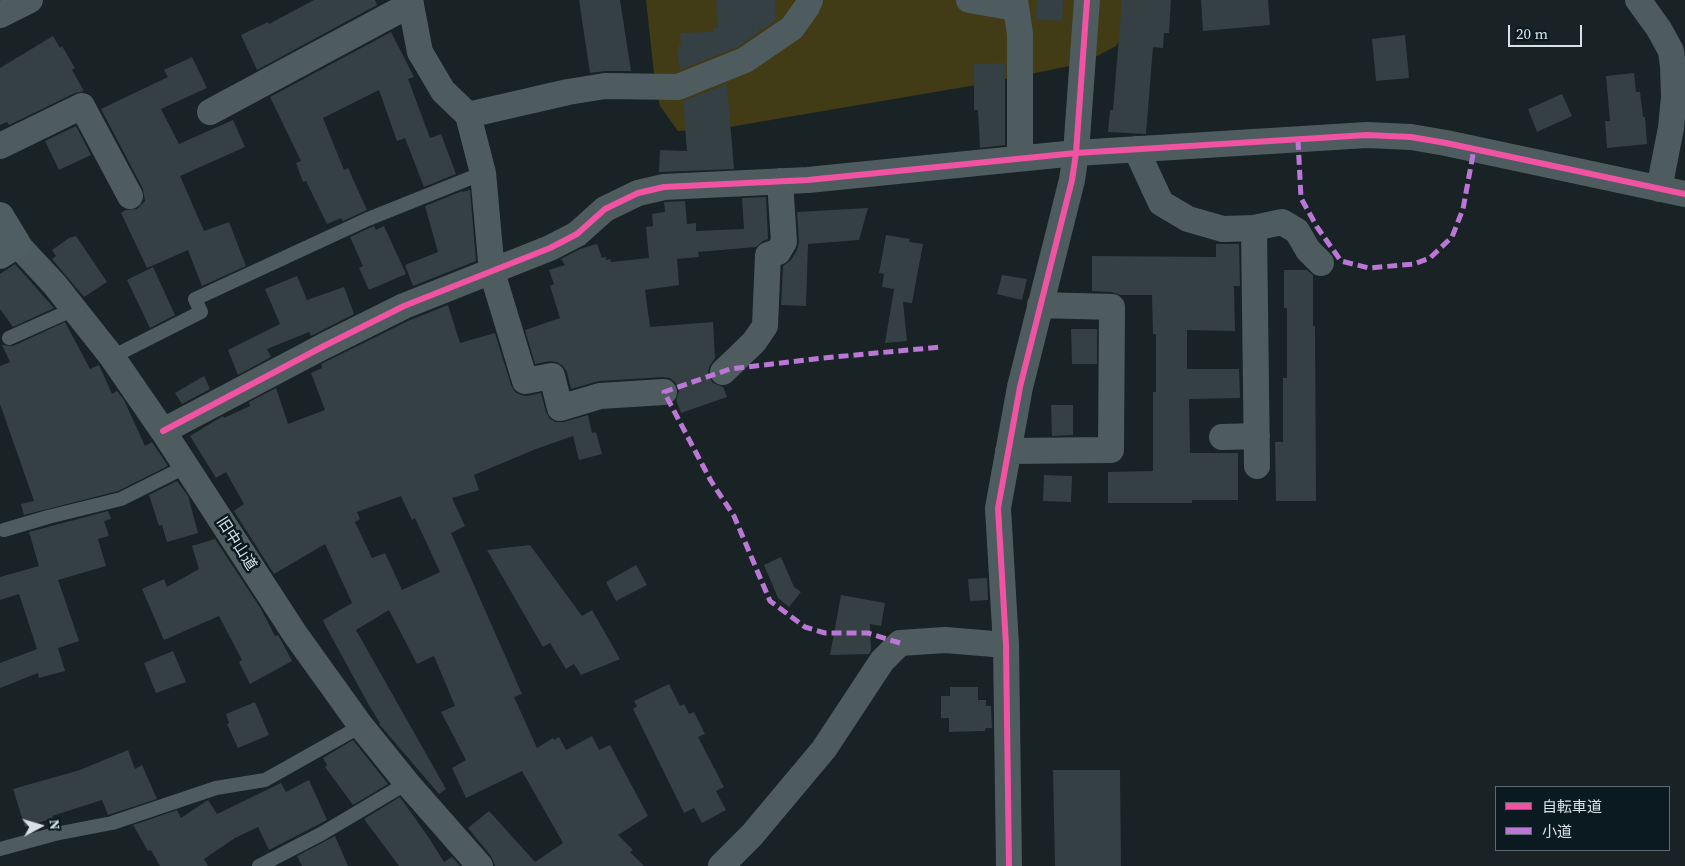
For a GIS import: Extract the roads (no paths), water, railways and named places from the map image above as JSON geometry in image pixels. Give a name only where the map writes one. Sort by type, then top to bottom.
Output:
[{"type":"main road","name":"旧中山道","points":[[0,216],[9,250]]},
{"type":"street","points":[[0,15],[30,0]]},
{"type":"street","points":[[468,115],[568,92],[605,86],[678,86],[745,60],[792,28],[810,0]]},
{"type":"street","points":[[969,0],[1016,4],[1020,34],[1020,158]]},
{"type":"street","points":[[1009,866],[1006,645],[998,508],[1020,387],[1072,180],[1076,153],[1087,0]]},
{"type":"street","points":[[1638,0],[1659,29],[1671,50],[1673,66],[1674,97],[1671,128],[1659,189]]},
{"type":"street","points":[[210,112],[410,2],[420,52],[443,91],[468,115],[482,173],[492,272],[525,381],[552,376],[560,408],[600,396],[664,392]]},
{"type":"street","points":[[0,146],[82,106],[130,196]]},
{"type":"street","points":[[163,431],[404,306],[550,248],[576,234],[605,209],[638,193],[674,186],[808,180],[1076,153],[1367,135],[1411,137],[1520,158],[1685,194]]},
{"type":"street","points":[[1136,149],[1161,203],[1188,219],[1223,228],[1254,228],[1282,222],[1297,231],[1308,250],[1321,263]]},
{"type":"street","points":[[723,372],[754,342],[765,326],[768,255],[778,252],[784,242],[780,181]]},
{"type":"street","points":[[1254,228],[1258,466]]},
{"type":"street","name":"旧中山道","points":[[9,250],[55,285],[112,357],[163,431],[295,634],[361,726],[407,783],[480,866]]},
{"type":"street","points":[[1008,451],[1110,450],[1112,307],[1040,305]]},
{"type":"street","points":[[1222,437],[1257,436]]},
{"type":"street","points":[[721,866],[752,835],[824,750],[882,661],[900,643],[945,640],[1006,645]]},
{"type":"lane","points":[[112,357],[201,312],[195,299],[368,219],[482,173]]},
{"type":"lane","points":[[9,338],[74,309]]},
{"type":"lane","points":[[4,530],[48,516],[121,499],[185,467]]},
{"type":"lane","points":[[0,849],[55,834],[112,823],[216,788],[264,780],[361,726]]},
{"type":"lane","points":[[259,866],[321,834],[407,783]]}]
